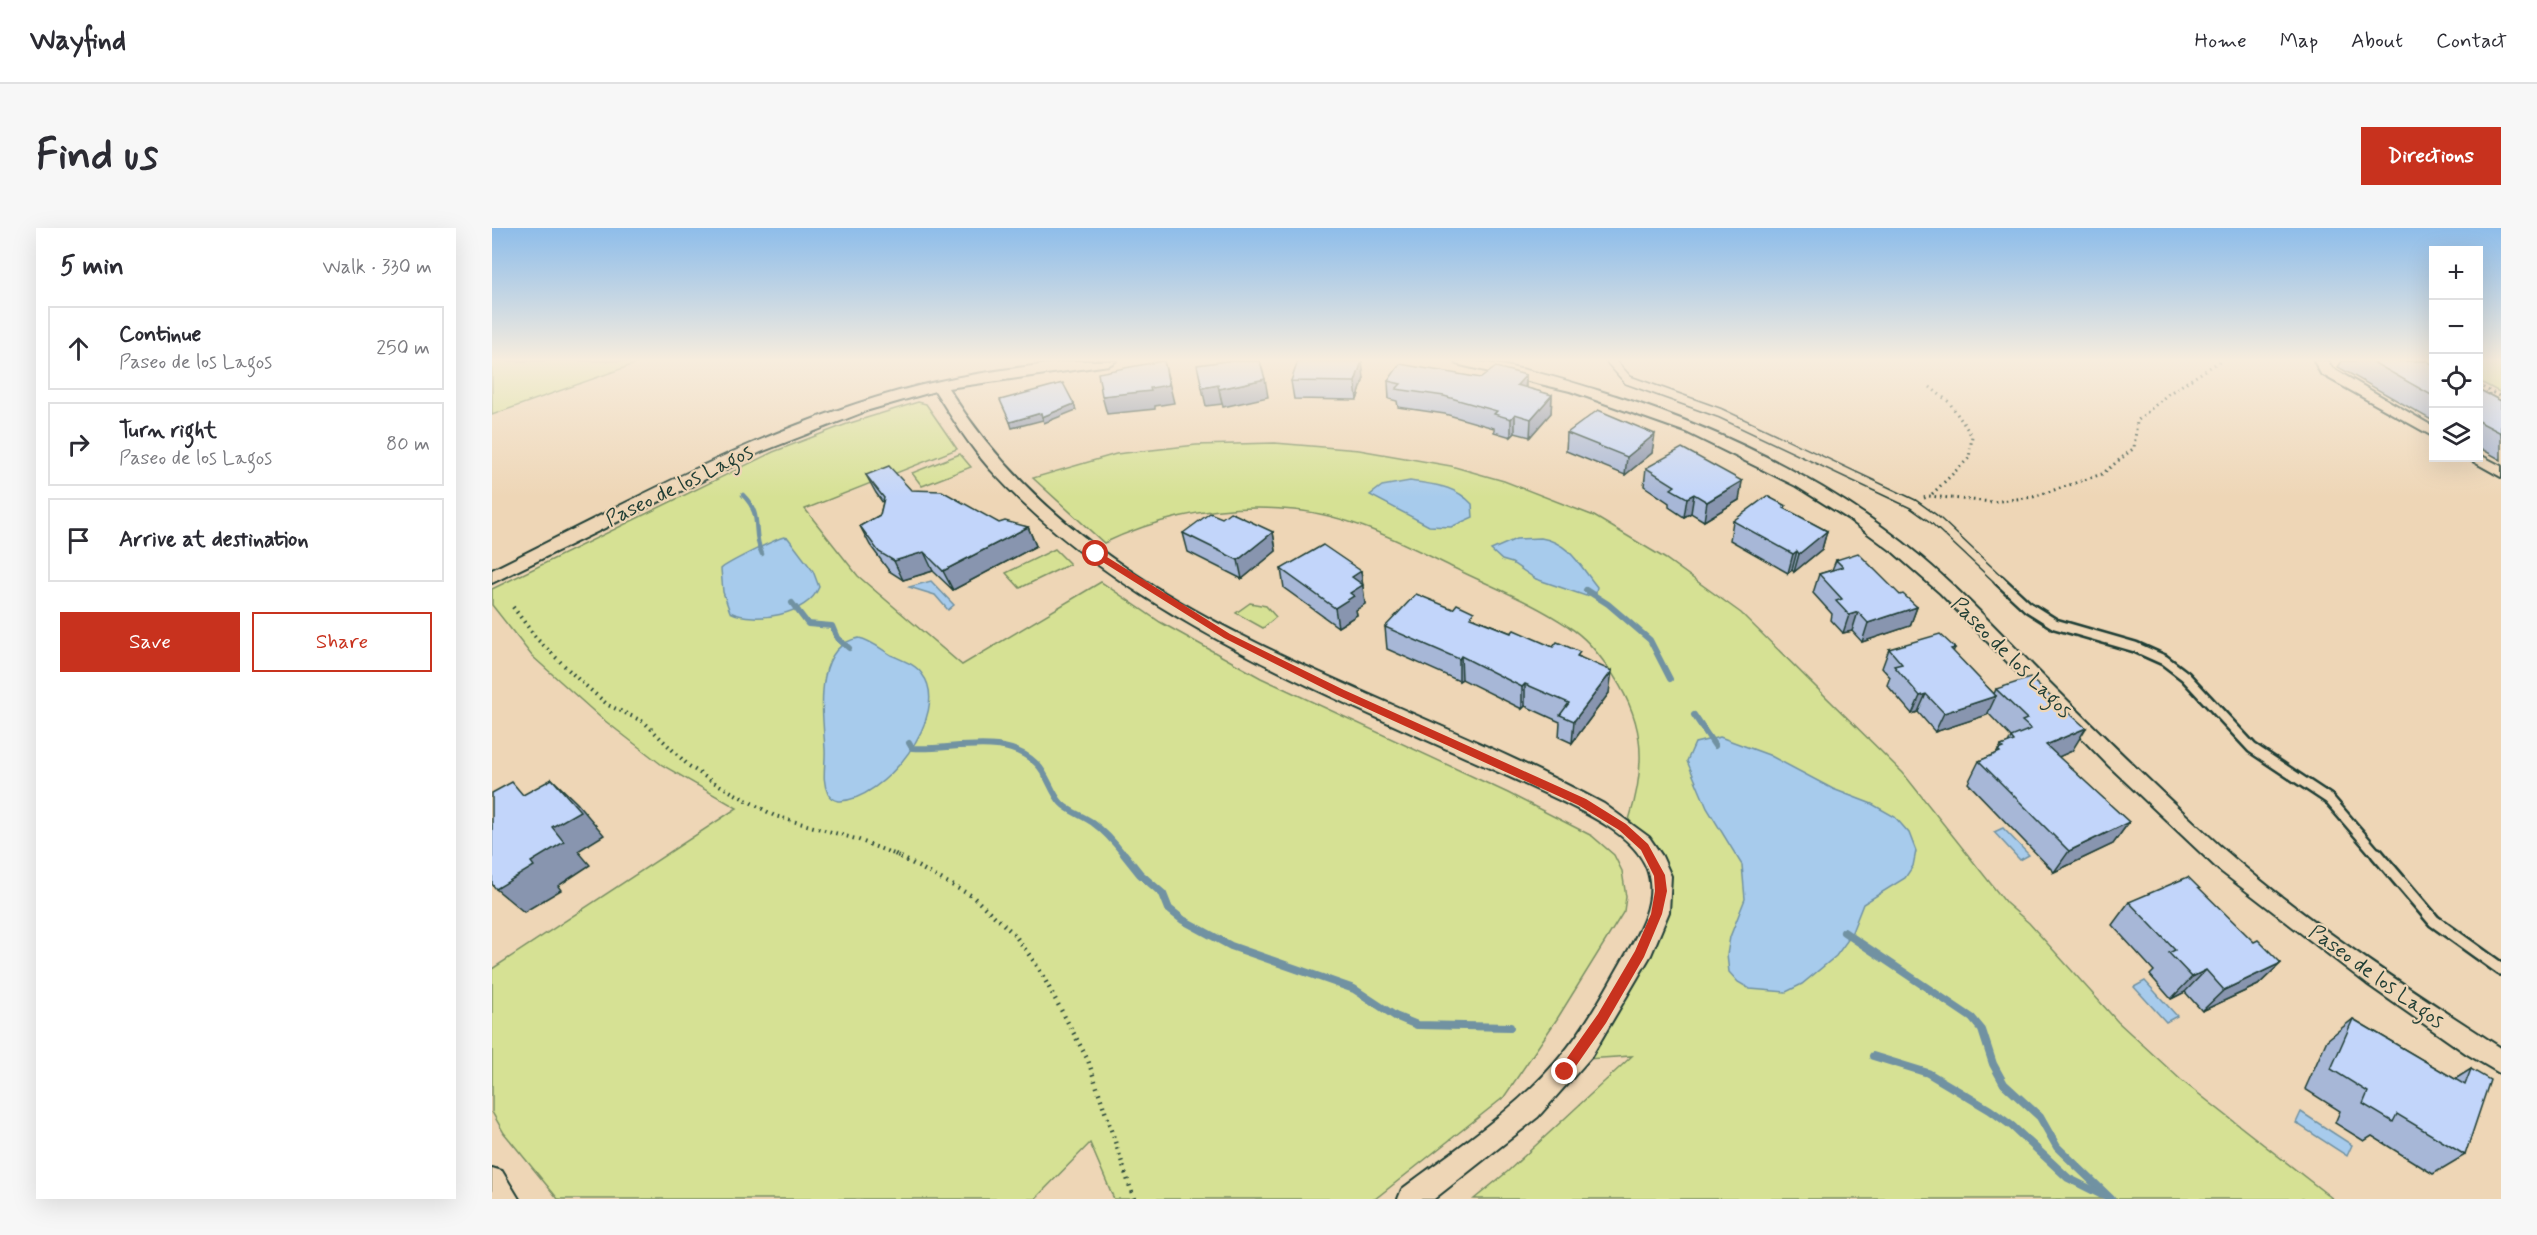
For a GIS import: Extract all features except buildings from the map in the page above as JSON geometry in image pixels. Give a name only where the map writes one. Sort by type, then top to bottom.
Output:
[{"type":"street","name":"Paseo de los Lagos","points":[[492,577],[755,448],[869,406]]},
{"type":"street","points":[[952,406],[967,431],[1001,472],[1064,530],[1105,559],[1227,636],[1341,692],[1582,802],[1635,836],[1653,861],[1659,875],[1661,891],[1657,914],[1634,963],[1576,1057],[1536,1102],[1412,1199]]},
{"type":"street","name":"Paseo de los Lagos","points":[[1626,406],[1678,425],[1789,476],[1864,520],[1934,578],[2121,767],[2220,859],[2338,950],[2501,1062]]},
{"type":"street","points":[[2387,406],[2429,431]]},
{"type":"street","points":[[2482,462],[2501,472]]},
{"type":"street","points":[[492,1181],[505,1199]]},
{"type":"lane","points":[[1701,406],[1912,504],[1934,519],[2028,607],[2055,624],[2135,647],[2164,660],[2185,676],[2252,748],[2292,777],[2329,799],[2434,921],[2501,969]]},
{"type":"path","points":[[1912,504],[1929,496],[1969,458],[1972,436],[1952,406]]},
{"type":"path","points":[[1929,496],[1992,502],[2033,497],[2102,474],[2134,448],[2137,421],[2154,406]]},
{"type":"path","points":[[513,607],[537,639],[579,680],[608,705],[644,722],[689,766],[710,780],[775,816],[856,839],[902,857],[972,896],[996,915],[1014,934],[1038,967],[1088,1060],[1134,1199]]},
{"type":"green space","points":[[492,406],[516,406],[492,415]]},
{"type":"green space","points":[[904,406],[928,406],[957,449],[805,509],[858,576],[962,665],[1101,582],[1160,622],[1261,678],[1508,793],[1592,836],[1614,855],[1622,871],[1626,897],[1624,911],[1557,1019],[1504,1097],[1375,1199],[1114,1199],[1090,1143],[1035,1199],[558,1199],[504,1133],[492,1112],[492,969],[737,808],[662,765],[600,717],[532,656],[492,605],[492,589],[773,452],[847,424]]},
{"type":"green space","points":[[1275,443],[1359,450],[1451,466],[1504,481],[1594,516],[1666,559],[1741,613],[1903,773],[2006,903],[2029,923],[2118,1022],[2181,1080],[2333,1199],[1474,1199],[1507,1172],[1632,1056],[1587,1059],[1647,962],[1662,923],[1648,839],[1629,820],[1639,778],[1639,740],[1635,721],[1629,703],[1607,666],[1575,631],[1528,603],[1377,532],[1315,513],[1245,508],[1173,518],[1126,533],[1104,543],[1033,478],[1116,454],[1196,445]]},
{"type":"green space","points":[[960,454],[971,467],[922,486],[912,473]]},
{"type":"green space","points":[[1055,549],[1070,564],[1020,588],[1006,573]]},
{"type":"green space","points":[[1250,603],[1266,606],[1276,617],[1263,628],[1236,613]]},
{"type":"water","points":[[1410,481],[1451,489],[1458,493],[1472,504],[1473,517],[1451,527],[1429,526],[1370,495],[1382,486]]},
{"type":"water","points":[[784,537],[788,538],[813,571],[819,587],[813,597],[793,610],[766,617],[741,616],[730,612],[723,592],[721,569]]},
{"type":"water","points":[[1541,538],[1560,545],[1574,556],[1597,587],[1596,592],[1586,596],[1536,579],[1512,563],[1502,560],[1491,550],[1516,539]]},
{"type":"water","points":[[931,581],[954,605],[948,610],[935,595],[909,587]]},
{"type":"water","points":[[859,638],[912,665],[922,674],[929,691],[928,711],[921,732],[893,772],[856,798],[838,801],[829,795],[825,783],[822,701],[824,684],[827,668],[834,654],[844,644]]},
{"type":"water","points":[[1720,737],[1769,755],[1833,789],[1872,804],[1895,817],[1909,833],[1916,851],[1913,866],[1905,878],[1863,904],[1850,937],[1836,956],[1802,984],[1786,992],[1750,989],[1738,982],[1729,972],[1727,955],[1730,937],[1745,899],[1742,865],[1707,808],[1687,761],[1695,743]]},
{"type":"water","points":[[2003,828],[2029,855],[2020,860],[1994,832]]},
{"type":"water","points":[[2145,981],[2177,1016],[2166,1022],[2134,987]]},
{"type":"water","points":[[2301,1112],[2352,1145],[2347,1156],[2296,1123]]},
{"type":"waterway","points":[[743,495],[753,510],[762,554]]},
{"type":"waterway","points":[[1586,590],[1608,604],[1650,640],[1670,679]]},
{"type":"waterway","points":[[792,603],[808,624],[832,626],[837,638],[849,648]]},
{"type":"waterway","points":[[1694,715],[1715,746]]},
{"type":"waterway","points":[[909,743],[912,748],[994,746],[1010,748],[1024,754],[1041,768],[1061,803],[1098,826],[1125,856]]},
{"type":"waterway","points":[[1124,854],[1140,874],[1163,894],[1169,909],[1183,920],[1231,946],[1354,989],[1395,1016],[1417,1025],[1510,1027]]},
{"type":"waterway","points":[[1844,932],[1972,1018],[1982,1030],[1993,1064],[2004,1084],[2040,1117],[2057,1147],[2111,1199]]},
{"type":"waterway","points":[[1873,1056],[1928,1073],[1990,1110],[2012,1126],[2068,1178],[2106,1197]]},
{"type":"route","points":[[1096,554],[1227,636],[1341,692],[1582,802],[1635,836],[1653,861],[1659,875],[1661,891],[1657,914],[1640,954],[1602,1018],[1565,1072]]}]
